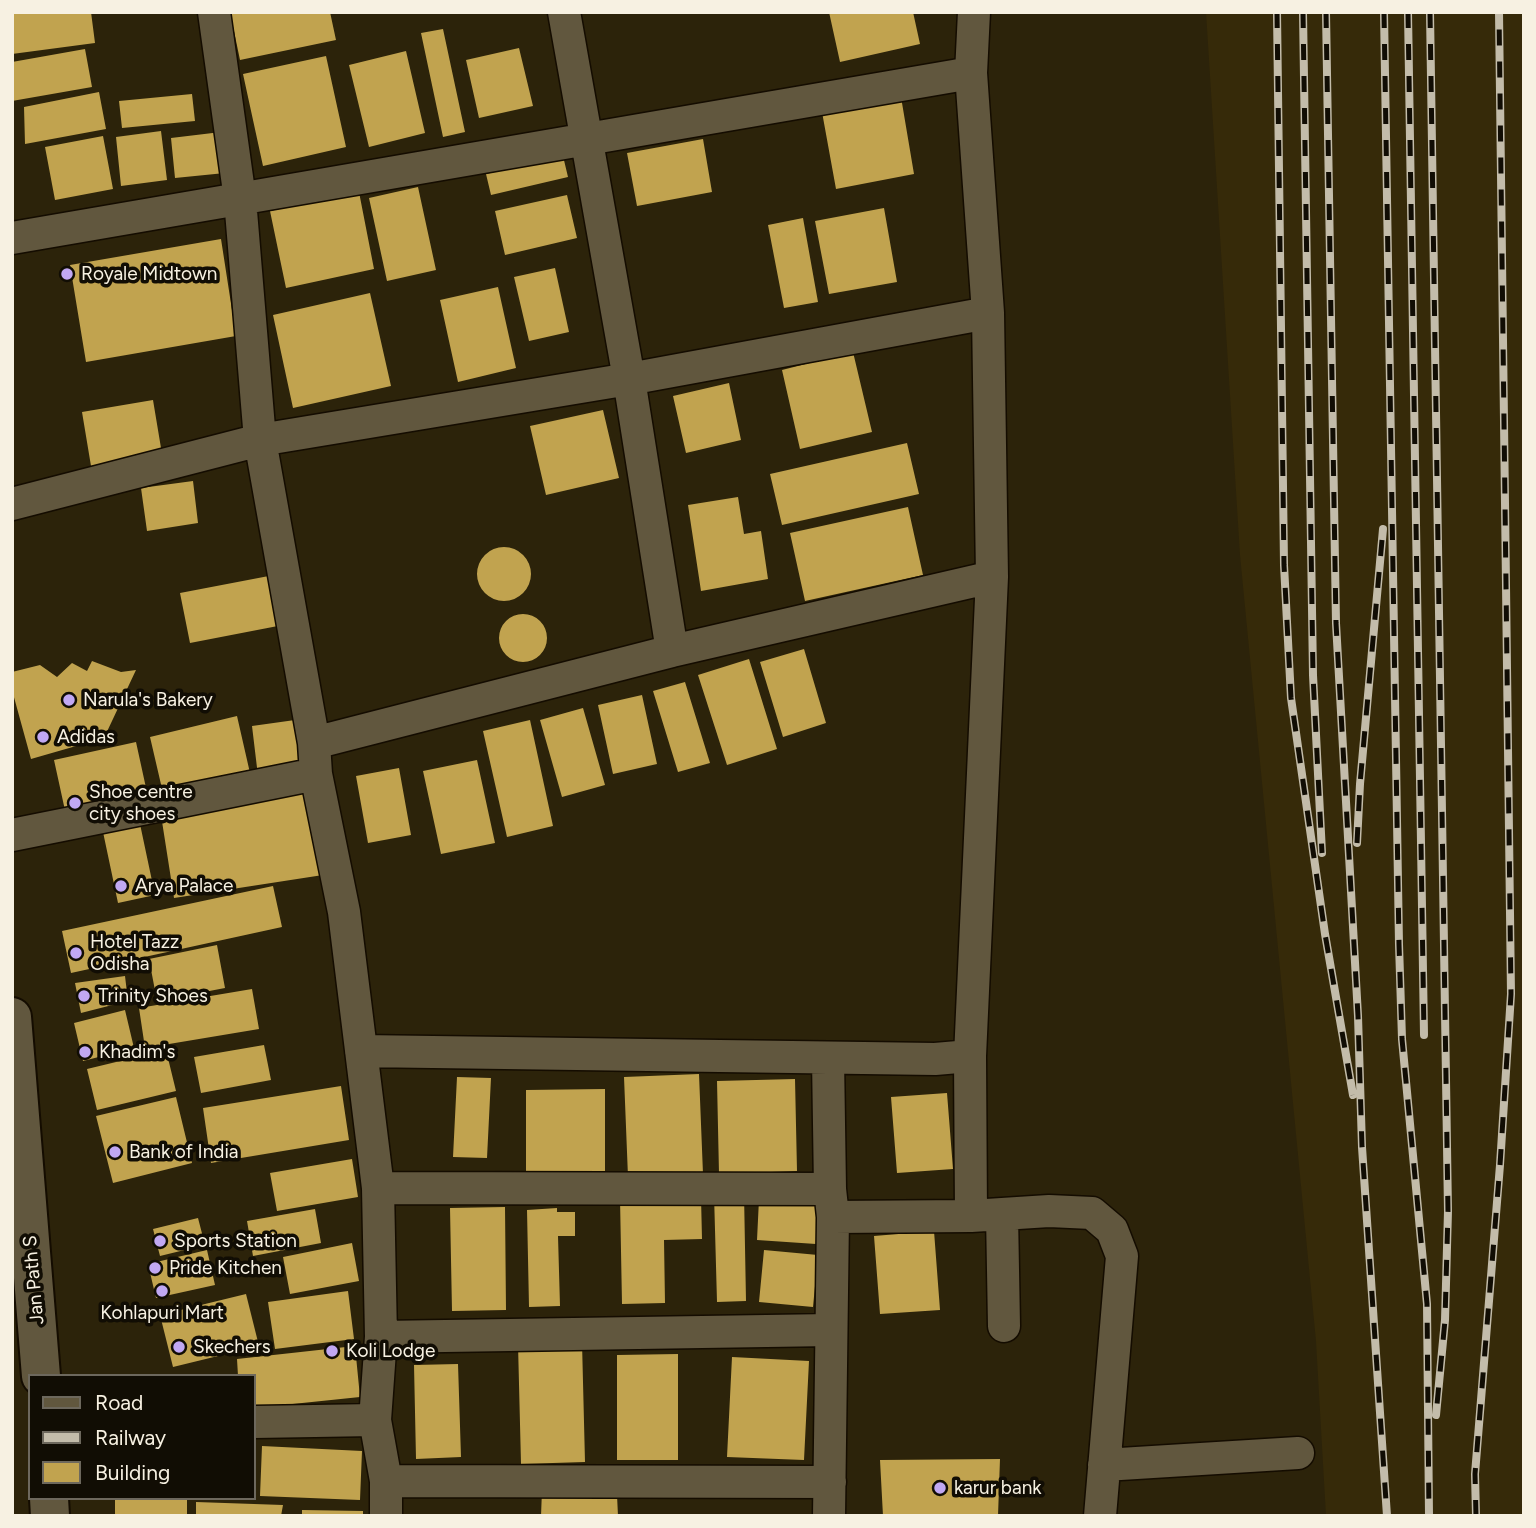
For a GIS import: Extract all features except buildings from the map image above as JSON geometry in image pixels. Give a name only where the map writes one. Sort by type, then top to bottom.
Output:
[{"type":"main road","name":"Jan Path S","points":[[12,1017],[41,1374]]},
{"type":"street","points":[[214,12],[240,199],[260,440],[314,743],[316,774],[344,912],[377,1188],[381,1337],[376,1420],[386,1481],[386,1516]]},
{"type":"street","points":[[564,12],[629,379],[673,651]]},
{"type":"street","points":[[974,12],[971,74],[988,313],[992,577],[970,1056],[986,1215],[1004,1326]]},
{"type":"street","points":[[12,238],[971,74]]},
{"type":"street","points":[[12,504],[260,440],[629,379],[988,313]]},
{"type":"street","points":[[314,743],[673,651],[992,577]]},
{"type":"street","points":[[12,835],[316,774]]},
{"type":"street","points":[[361,1051],[935,1059],[970,1056]]},
{"type":"street","points":[[828,1058],[831,1203],[829,1516]]},
{"type":"street","points":[[377,1188],[831,1203],[986,1215],[1049,1211],[1092,1213],[1112,1230],[1122,1256],[1100,1516]]},
{"type":"street","points":[[381,1337],[831,1330]]},
{"type":"street","points":[[256,1422],[376,1420]]},
{"type":"street","points":[[1104,1465],[1298,1453]]},
{"type":"street","points":[[386,1481],[830,1482]]},
{"type":"shaded area","points":[[1206,12],[1524,12],[1524,1516],[1326,1516],[1316,1341],[1240,555]]},
{"type":"railway","points":[[1277,12],[1284,565],[1291,698],[1325,934],[1353,1095]]},
{"type":"railway","points":[[1303,12],[1313,675],[1322,853]]},
{"type":"railway","points":[[1326,12],[1336,623],[1358,1016],[1362,1147],[1387,1516]]},
{"type":"railway","points":[[1384,12],[1399,944],[1402,1039],[1427,1304],[1429,1516]]},
{"type":"railway","points":[[1408,12],[1424,1035]]},
{"type":"railway","points":[[1430,12],[1448,1211],[1445,1320],[1436,1415]]},
{"type":"railway","points":[[1476,1516],[1475,1474],[1511,994],[1499,12]]},
{"type":"railway","points":[[1357,843],[1383,529]]},
{"type":"place","name":"Royale Midtown","points":[[67,274]]},
{"type":"place","name":"Narula's Bakery","points":[[69,700]]},
{"type":"place","name":"Adidas","points":[[43,737]]},
{"type":"place","name":"Shoe centre city shoes","points":[[75,803]]},
{"type":"place","name":"Arya Palace","points":[[121,886]]},
{"type":"place","name":"Hotel Tazz Odisha","points":[[76,953]]},
{"type":"place","name":"Trinity Shoes","points":[[84,996]]},
{"type":"place","name":"Khadim's","points":[[85,1052]]},
{"type":"place","name":"Bank of India","points":[[115,1152]]},
{"type":"place","name":"Sports Station","points":[[160,1241]]},
{"type":"place","name":"Pride Kitchen","points":[[155,1268]]},
{"type":"place","name":"Kohlapuri Mart","points":[[162,1291]]},
{"type":"place","name":"Skechers","points":[[179,1347]]},
{"type":"place","name":"Koli Lodge","points":[[332,1351]]},
{"type":"place","name":"karur bank","points":[[940,1488]]}]
